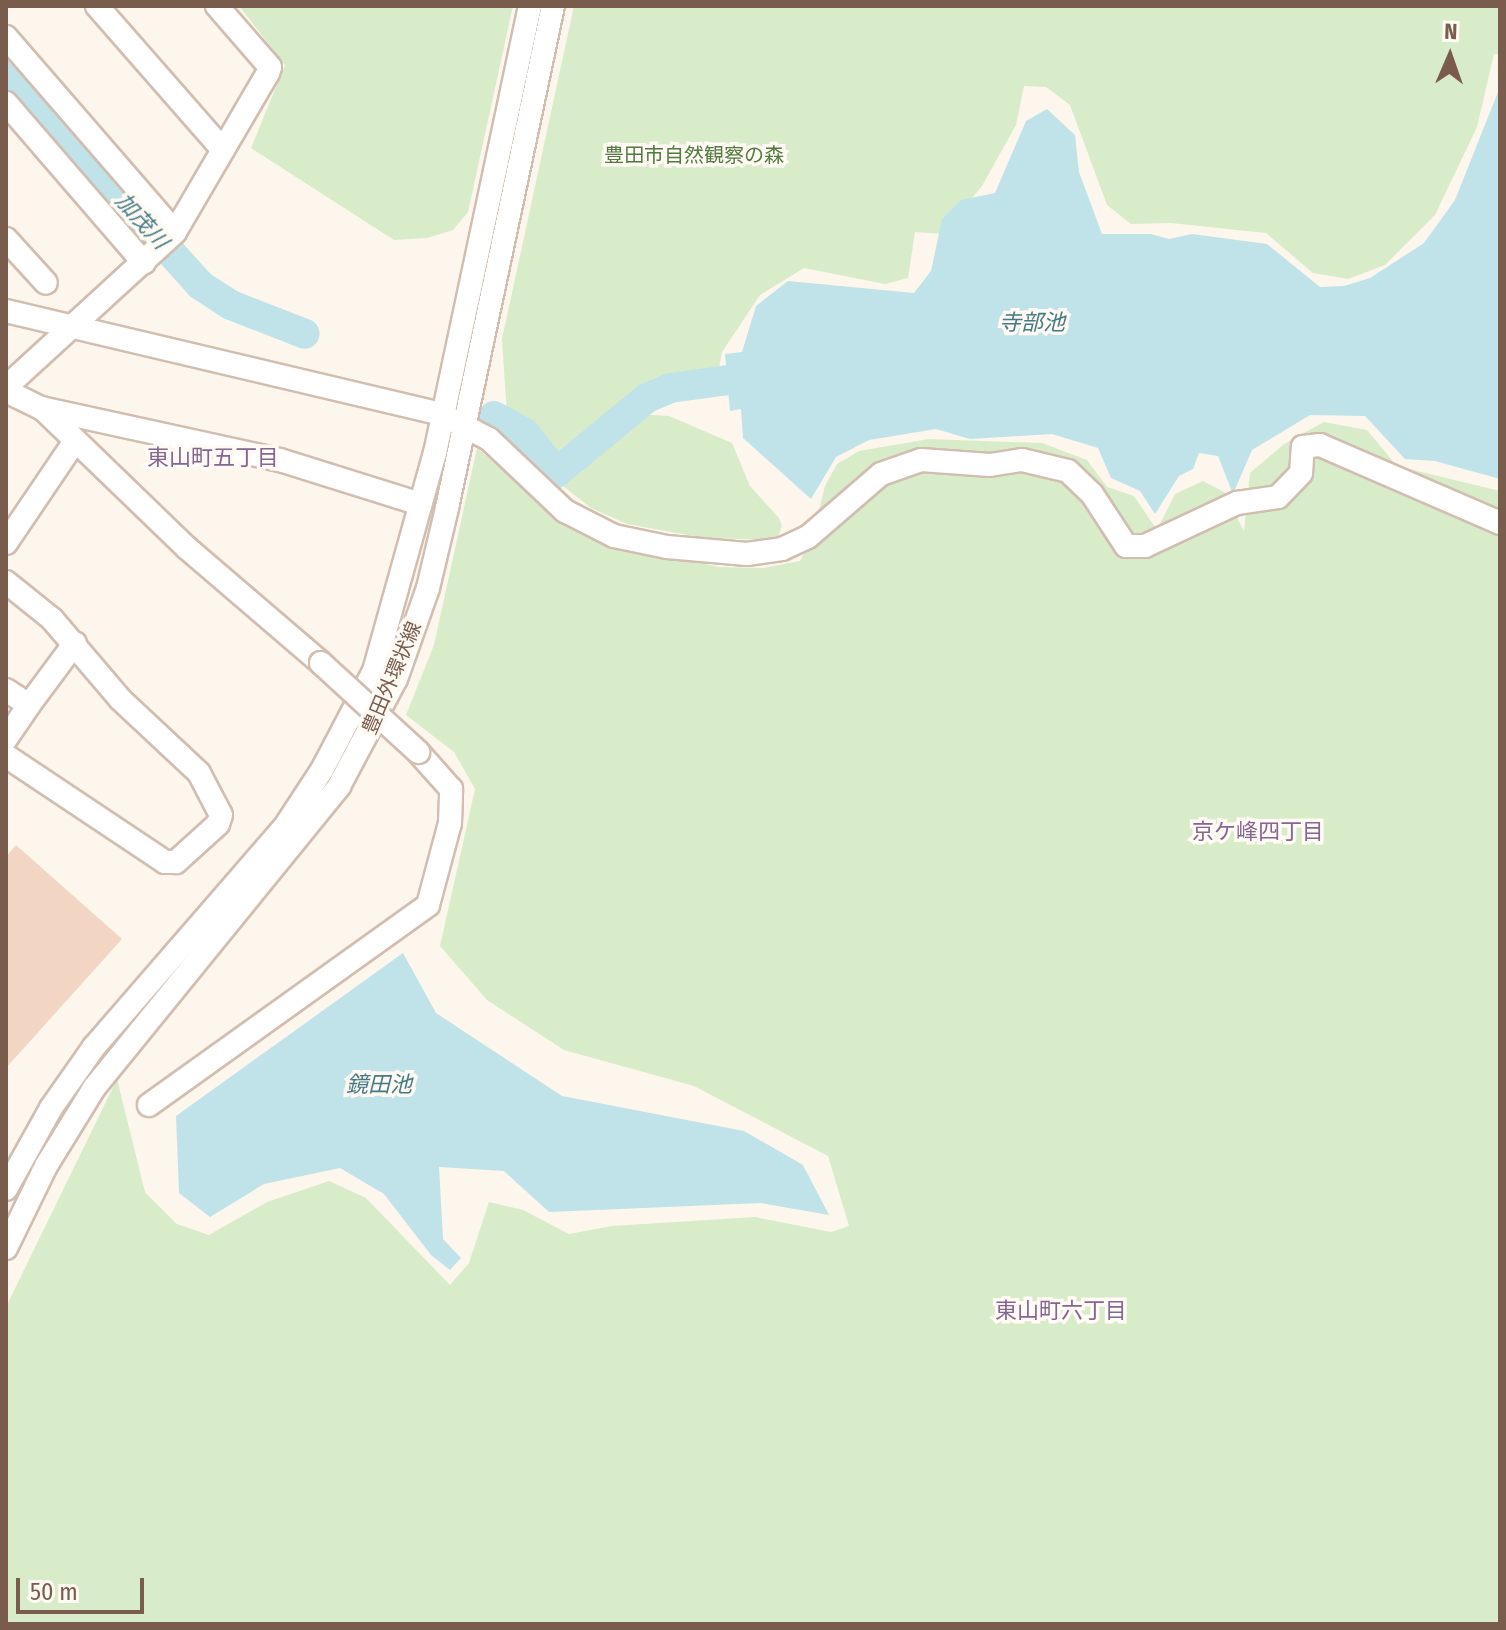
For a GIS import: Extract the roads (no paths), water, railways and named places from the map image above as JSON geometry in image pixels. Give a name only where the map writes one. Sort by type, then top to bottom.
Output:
[{"type":"street","points":[[97,6],[223,150]]},
{"type":"street","points":[[149,1105],[428,905],[450,823],[451,789],[418,752],[321,663],[187,548],[41,408],[6,389],[174,232],[270,67],[217,6]]},
{"type":"street","name":"豊田外環状線","points":[[6,1189],[51,1108],[94,1047],[275,839],[322,770],[374,671],[420,504],[530,6]]},
{"type":"street","name":"豊田外環状線","points":[[6,1248],[46,1166],[94,1088],[296,844],[371,733],[406,655],[428,588],[553,6]]},
{"type":"street","points":[[6,37],[174,232]]},
{"type":"street","points":[[6,103],[144,262]]},
{"type":"street","points":[[9,249],[46,283]]},
{"type":"street","points":[[6,311],[441,414],[465,424],[565,511],[614,536],[747,554],[782,549],[808,537],[881,474],[921,460],[990,465],[1022,460],[1068,471],[1092,494],[1126,546],[1145,546],[1237,503],[1278,497],[1301,473],[1303,447],[1320,445],[1500,523]]},
{"type":"street","points":[[41,408],[280,460],[420,504]]},
{"type":"street","points":[[6,543],[75,441]]},
{"type":"street","points":[[6,582],[75,643],[120,699],[199,773],[221,815],[218,824],[176,862],[165,862],[6,756]]},
{"type":"street","points":[[6,739],[75,643]]},
{"type":"street","points":[[6,690],[29,705]]},
{"type":"water","name":"寺部池","points":[[1500,87],[1500,479],[1435,461],[1405,459],[1365,416],[1310,415],[1252,450],[1233,494],[1218,456],[1199,453],[1193,469],[1179,476],[1155,514],[1140,491],[1111,478],[1098,448],[1052,434],[970,439],[936,429],[869,440],[836,457],[811,499],[743,438],[741,409],[730,411],[725,354],[742,352],[756,306],[788,281],[914,293],[931,271],[942,219],[961,200],[995,193],[1026,121],[1047,109],[1075,135],[1079,172],[1102,234],[1151,234],[1169,239],[1192,234],[1267,244],[1320,287],[1344,286],[1370,278],[1424,243],[1455,200]]},
{"type":"water","name":"鏡田池","points":[[403,953],[436,1013],[562,1096],[744,1131],[803,1165],[829,1215],[761,1203],[549,1212],[504,1171],[439,1167],[443,1239],[461,1258],[450,1270],[431,1255],[384,1194],[340,1168],[264,1184],[210,1217],[179,1193],[176,1116]]},
{"type":"waterway","name":"加茂川","points":[[6,70],[200,285],[231,305],[305,334]]},
{"type":"waterway","name":"加茂川","points":[[494,416],[525,433],[556,473],[647,398],[670,388],[729,380]]},
{"type":"district","name":"東山町五丁目","points":[[213,458]]},
{"type":"district","name":"京ケ峰四丁目","points":[[1258,832]]},
{"type":"district","name":"東山町六丁目","points":[[1061,1311]]},
{"type":"park label","name":"豊田市自然観察の森","points":[[694,155]]}]
